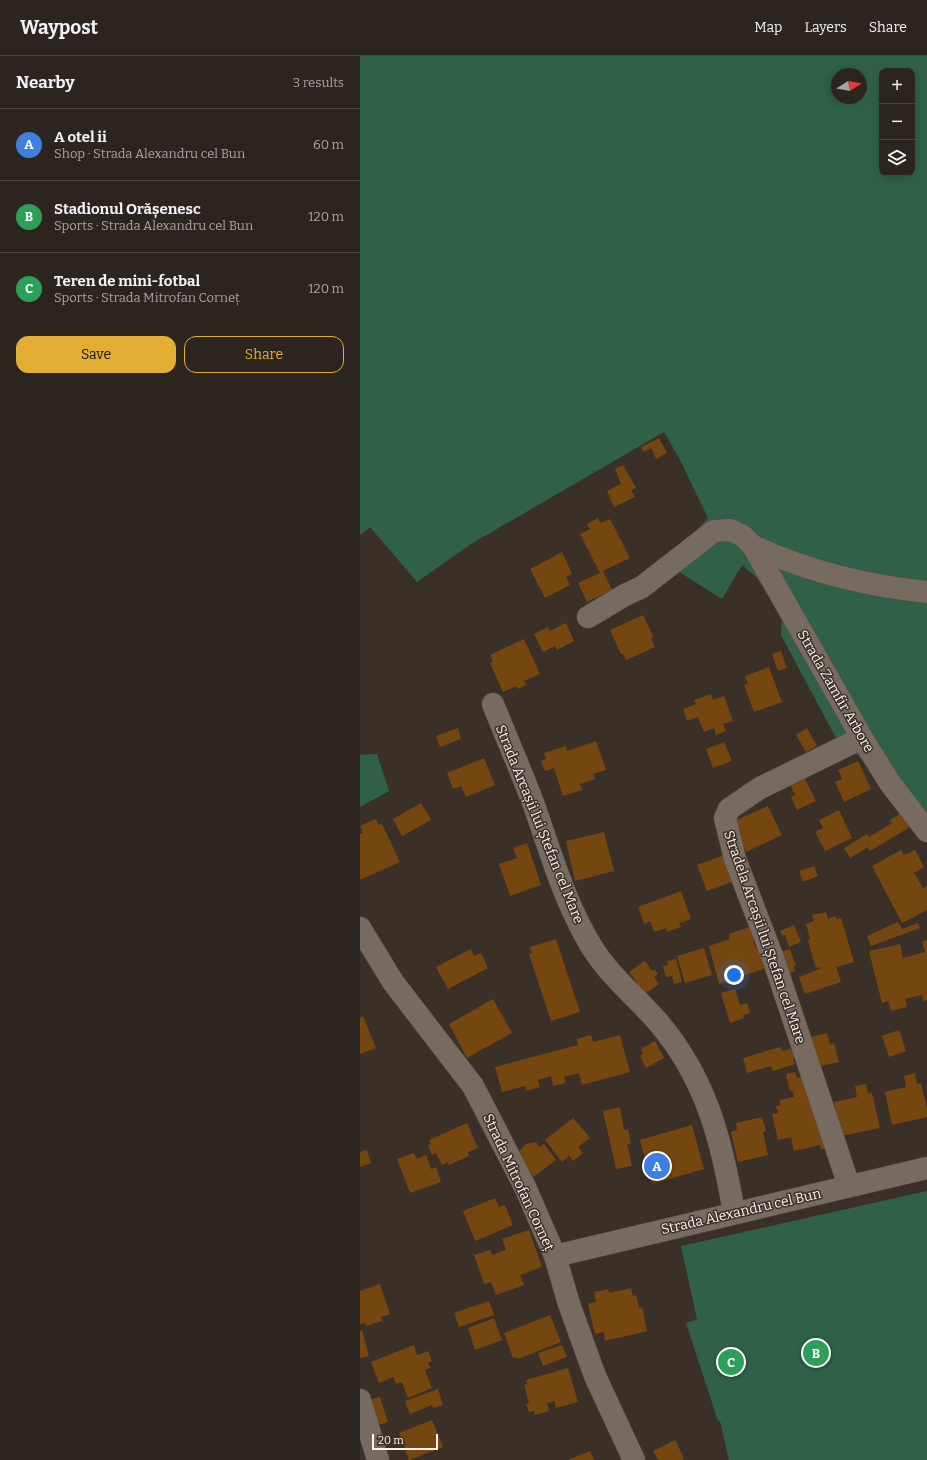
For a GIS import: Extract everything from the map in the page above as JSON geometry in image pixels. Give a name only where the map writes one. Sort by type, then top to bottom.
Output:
[{"type":"street","points":[[588,617],[624,595],[642,587],[714,531],[730,530],[744,536],[753,546],[801,564],[843,576],[927,592]]},
{"type":"street","name":"Strada Zamfir Arbore","points":[[753,546],[862,738],[890,783],[927,831]]},
{"type":"street","name":"Strada Arcașii lui Ștefan cel Mare","points":[[493,704],[534,806],[570,904],[586,937],[605,968],[658,1022],[700,1085],[710,1109],[726,1168],[734,1212]]},
{"type":"street","name":"Stradela Arcașii lui Ștefan cel Mare","points":[[849,1186],[773,958],[735,859],[725,818],[729,809],[760,788],[862,738]]},
{"type":"street","name":"Strada Mitrofan Corneț","points":[[360,928],[392,982],[473,1086],[526,1189],[555,1256],[569,1304],[595,1376],[634,1460]]},
{"type":"street","name":"Strada Alexandru cel Bun","points":[[555,1256],[734,1212],[927,1168]]},
{"type":"street","points":[[360,1400],[378,1460]]},
{"type":"green space","points":[[360,56],[927,56],[927,842],[857,754],[837,740],[781,635],[782,614],[757,578],[742,565],[722,599],[665,563],[708,518],[679,458],[664,432],[471,544],[417,582],[370,527],[360,535]]},
{"type":"green space","points":[[377,754],[389,791],[360,807],[360,755]]},
{"type":"green space","points":[[927,1191],[927,1460],[729,1460],[720,1421],[718,1421],[686,1323],[697,1319],[681,1246]]},
{"type":"building","points":[[659,438],[667,453],[656,459],[651,448],[644,452],[641,447]]},
{"type":"building","points":[[623,465],[636,488],[631,490],[635,497],[614,507],[607,491],[621,484],[615,469]]},
{"type":"building","points":[[598,518],[601,523],[610,519],[630,558],[603,571],[612,590],[587,602],[578,583],[600,573],[580,534],[590,529],[587,524]]},
{"type":"building","points":[[562,552],[572,574],[566,577],[570,585],[545,598],[530,569]]},
{"type":"building","points":[[643,615],[653,636],[651,638],[655,647],[626,660],[623,654],[621,654],[610,630]]},
{"type":"building","points":[[566,623],[574,641],[557,650],[555,646],[543,652],[534,634],[548,627],[550,631]]},
{"type":"building","points":[[524,639],[540,674],[524,681],[526,685],[518,689],[516,686],[503,692],[490,663],[493,662],[490,655]]},
{"type":"building","points":[[781,651],[787,668],[778,671],[772,654]]},
{"type":"building","points":[[769,667],[782,702],[754,712],[744,685],[748,684],[745,676]]},
{"type":"building","points":[[711,694],[713,700],[724,696],[733,721],[723,724],[726,731],[716,735],[714,728],[704,732],[698,717],[687,721],[683,709],[696,704],[694,700]]},
{"type":"building","points":[[458,728],[461,739],[440,747],[436,736]]},
{"type":"building","points":[[807,728],[817,746],[806,752],[796,735]]},
{"type":"building","points":[[596,741],[606,770],[593,774],[595,779],[580,784],[582,790],[563,796],[554,768],[545,771],[541,761],[546,759],[544,753],[566,746],[567,751]]},
{"type":"building","points":[[724,742],[732,761],[713,768],[706,749]]},
{"type":"building","points":[[484,758],[495,785],[466,797],[461,786],[453,789],[447,773]]},
{"type":"building","points":[[858,761],[871,789],[844,802],[835,782],[842,779],[838,770]]},
{"type":"building","points":[[804,777],[816,801],[797,810],[791,797],[795,795],[790,784]]},
{"type":"building","points":[[421,803],[431,820],[402,836],[393,819]]},
{"type":"building","points":[[768,806],[782,835],[746,852],[732,822]]},
{"type":"building","points":[[839,810],[852,838],[825,851],[815,832],[823,828],[819,820]]},
{"type":"building","points":[[905,811],[915,824],[870,851],[868,847],[850,858],[844,848],[867,834],[869,837],[892,823],[890,820]]},
{"type":"building","points":[[376,819],[379,825],[382,824],[400,862],[360,880],[360,834],[363,833],[360,826]]},
{"type":"building","points":[[604,832],[614,871],[575,881],[566,841]]},
{"type":"building","points":[[527,843],[541,885],[510,896],[499,864],[517,858],[513,848]]},
{"type":"building","points":[[901,850],[904,855],[915,850],[924,867],[914,873],[923,888],[927,886],[927,910],[902,923],[872,866]]},
{"type":"building","points":[[730,853],[740,879],[707,891],[697,865]]},
{"type":"building","points":[[814,866],[818,876],[803,882],[799,871]]},
{"type":"building","points":[[681,891],[691,919],[679,923],[681,927],[667,932],[666,928],[654,932],[650,921],[644,924],[638,907]]},
{"type":"building","points":[[826,912],[828,919],[836,916],[836,919],[841,918],[854,962],[836,967],[841,982],[805,994],[799,977],[820,969],[820,967],[816,968],[808,941],[810,938],[806,924],[814,921],[812,915]]},
{"type":"building","points":[[898,922],[902,929],[918,923],[920,928],[871,946],[867,936]]},
{"type":"building","points":[[794,925],[801,942],[789,947],[785,935],[782,936],[780,931]]},
{"type":"building","points":[[752,926],[760,938],[753,941],[756,948],[759,947],[766,968],[719,984],[709,946],[730,939],[729,934]]},
{"type":"building","points":[[556,939],[580,1012],[551,1021],[529,954],[532,953],[530,947]]},
{"type":"building","points":[[927,940],[927,1000],[923,1001],[922,995],[905,999],[907,1007],[891,1011],[888,1001],[882,1003],[869,951],[900,944],[903,958],[925,952],[922,941]]},
{"type":"building","points":[[704,948],[712,975],[685,983],[677,956]]},
{"type":"building","points":[[471,949],[474,956],[481,953],[488,968],[448,989],[436,967]]},
{"type":"building","points":[[790,949],[796,966],[794,967],[795,971],[784,975],[777,953]]},
{"type":"building","points":[[676,959],[682,982],[674,984],[672,976],[666,977],[663,966],[668,965],[667,961]]},
{"type":"building","points":[[645,961],[652,971],[654,969],[658,974],[654,977],[659,984],[645,994],[629,972]]},
{"type":"building","points":[[735,989],[740,1005],[747,1003],[750,1013],[743,1015],[744,1018],[730,1023],[721,993]]},
{"type":"building","points":[[493,999],[512,1033],[467,1058],[449,1024]]},
{"type":"building","points":[[363,1016],[376,1048],[360,1054],[360,1018]]},
{"type":"building","points":[[899,1030],[906,1051],[889,1057],[882,1036]]},
{"type":"building","points":[[827,1033],[830,1044],[834,1043],[839,1062],[821,1066],[820,1064],[815,1065],[808,1038]]},
{"type":"building","points":[[591,1035],[593,1042],[620,1035],[630,1072],[582,1085],[579,1073],[564,1077],[566,1083],[553,1086],[551,1076],[538,1080],[540,1087],[526,1091],[525,1086],[502,1092],[495,1067],[578,1045],[577,1039]]},
{"type":"building","points":[[655,1041],[664,1058],[646,1068],[640,1056],[643,1054],[641,1049]]},
{"type":"building","points":[[780,1047],[782,1051],[796,1047],[799,1056],[793,1058],[795,1064],[773,1071],[771,1066],[747,1073],[743,1058]]},
{"type":"building","points":[[795,1072],[797,1078],[805,1076],[830,1149],[821,1149],[820,1145],[794,1151],[791,1137],[778,1140],[772,1114],[778,1113],[776,1106],[780,1105],[780,1100],[794,1097],[793,1091],[790,1091],[786,1074]]},
{"type":"building","points":[[915,1073],[917,1084],[921,1083],[927,1108],[927,1117],[892,1125],[885,1092],[906,1087],[904,1076]]},
{"type":"building","points":[[866,1084],[868,1094],[872,1093],[880,1128],[841,1136],[834,1102],[857,1097],[855,1086]]},
{"type":"building","points":[[620,1107],[624,1130],[628,1129],[631,1144],[627,1144],[632,1166],[616,1169],[603,1111]]},
{"type":"building","points":[[762,1117],[766,1131],[763,1132],[768,1155],[738,1162],[731,1132],[737,1130],[736,1123]]},
{"type":"building","points":[[573,1118],[590,1138],[578,1147],[583,1153],[573,1161],[569,1156],[562,1162],[545,1140]]},
{"type":"building","points":[[467,1123],[478,1148],[468,1152],[469,1156],[449,1165],[448,1162],[442,1165],[436,1153],[432,1155],[428,1145],[431,1144],[429,1140]]},
{"type":"building","points":[[692,1125],[704,1169],[652,1184],[640,1140]]},
{"type":"building","points":[[536,1142],[539,1147],[544,1144],[556,1160],[532,1178],[519,1151],[526,1144]]},
{"type":"building","points":[[367,1150],[371,1163],[360,1167],[360,1152]]},
{"type":"building","points":[[414,1153],[417,1159],[426,1155],[431,1169],[436,1167],[441,1182],[410,1193],[397,1159]]},
{"type":"building","points":[[495,1198],[499,1207],[505,1205],[513,1225],[475,1241],[463,1211]]},
{"type":"building","points":[[529,1230],[542,1267],[520,1275],[524,1285],[496,1295],[491,1282],[484,1284],[474,1255],[490,1250],[492,1255],[506,1250],[502,1239]]},
{"type":"building","points":[[380,1284],[390,1314],[381,1317],[382,1321],[366,1326],[365,1323],[360,1324],[360,1291]]},
{"type":"building","points":[[631,1288],[633,1296],[636,1295],[639,1308],[642,1307],[647,1331],[605,1341],[604,1332],[595,1334],[588,1304],[596,1302],[594,1292],[608,1289],[609,1293]]},
{"type":"building","points":[[489,1301],[494,1315],[459,1327],[454,1313]]},
{"type":"building","points":[[550,1315],[561,1342],[518,1359],[517,1357],[513,1358],[504,1333]]},
{"type":"building","points":[[494,1318],[502,1340],[475,1350],[468,1328]]},
{"type":"building","points":[[362,1330],[369,1356],[360,1358],[360,1331]]},
{"type":"building","points":[[414,1345],[417,1355],[428,1351],[432,1361],[428,1363],[430,1368],[425,1370],[432,1388],[408,1398],[402,1382],[396,1384],[393,1377],[379,1383],[371,1362]]},
{"type":"building","points":[[562,1345],[567,1357],[543,1366],[538,1353]]},
{"type":"building","points":[[568,1368],[578,1402],[556,1408],[555,1401],[547,1403],[549,1411],[535,1415],[534,1411],[529,1412],[526,1404],[529,1403],[524,1385],[527,1384],[526,1380]]},
{"type":"building","points":[[438,1389],[443,1405],[433,1408],[432,1405],[410,1414],[405,1401]]},
{"type":"building","points":[[380,1397],[388,1422],[373,1427],[366,1401]]},
{"type":"building","points":[[432,1420],[443,1447],[409,1460],[399,1433]]},
{"type":"building","points":[[675,1440],[684,1458],[682,1460],[658,1460],[653,1451]]},
{"type":"building","points":[[590,1451],[594,1460],[568,1460]]},
{"type":"place","name":"A otel ii","points":[[657,1166]]},
{"type":"place","name":"Stadionul Orășenesc","points":[[816,1353]]},
{"type":"place","name":"Teren de mini-fotbal","points":[[731,1362]]}]
